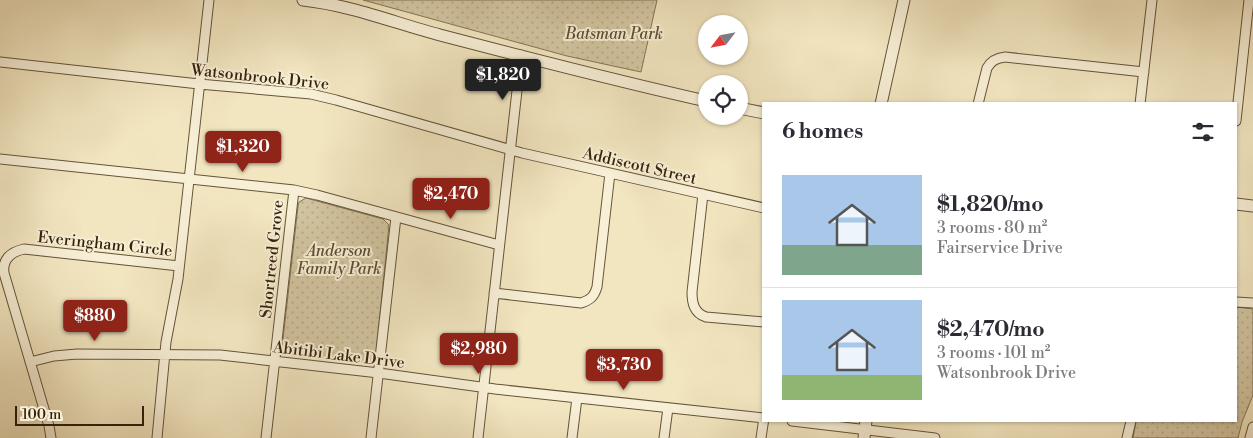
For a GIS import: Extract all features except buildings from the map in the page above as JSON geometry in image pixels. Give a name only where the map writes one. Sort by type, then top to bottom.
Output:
[{"type":"street","points":[[157,438],[165,354],[180,266],[209,0]]},
{"type":"street","points":[[303,0],[339,6],[593,75],[698,99]]},
{"type":"street","points":[[881,102],[904,0]]},
{"type":"street","points":[[1140,102],[1152,0]]},
{"type":"street","points":[[1237,112],[1249,0]]},
{"type":"street","points":[[478,438],[521,55]]},
{"type":"street","points":[[978,102],[987,68],[997,58],[1005,57],[1144,72]]},
{"type":"street","name":"Watsonbrook Drive","points":[[0,62],[199,84],[311,94],[510,150]]},
{"type":"street","points":[[748,110],[762,114]]},
{"type":"street","name":"Addiscott Street","points":[[510,150],[762,208]]},
{"type":"street","points":[[0,159],[294,190],[500,245]]},
{"type":"street","points":[[494,293],[581,302],[592,297],[597,287],[610,173]]},
{"type":"street","name":"Shortreed Grove","points":[[266,438],[294,190]]},
{"type":"street","points":[[703,194],[692,292],[693,305],[701,315],[762,322]]},
{"type":"street","points":[[1237,204],[1253,206]]},
{"type":"street","points":[[371,438],[396,217]]},
{"type":"street","name":"Everingham Circle","points":[[51,438],[4,273],[3,266],[5,260],[13,253],[24,249],[180,266]]},
{"type":"street","points":[[1237,302],[1253,303]]},
{"type":"street","name":"Abitibi Lake Drive","points":[[30,362],[54,356],[77,354],[204,354],[379,373],[484,388],[762,418]]},
{"type":"street","points":[[572,438],[577,398]]},
{"type":"street","points":[[664,438],[668,408]]},
{"type":"street","points":[[761,438],[763,422]]},
{"type":"street","points":[[800,422],[935,438]]},
{"type":"street","points":[[1127,438],[1131,422]]},
{"type":"street","points":[[1250,438],[1253,427]]},
{"type":"green space","name":"Batsman Park","points":[[363,0],[657,0],[641,72],[567,56]]},
{"type":"green space","name":"Anderson Family Park","points":[[306,198],[383,219],[389,225],[376,354],[373,363],[287,353],[282,348],[298,206],[299,202]]},
{"type":"green space","points":[[1237,307],[1253,309],[1253,395],[1238,438],[1133,438],[1136,422],[1237,422]]}]
